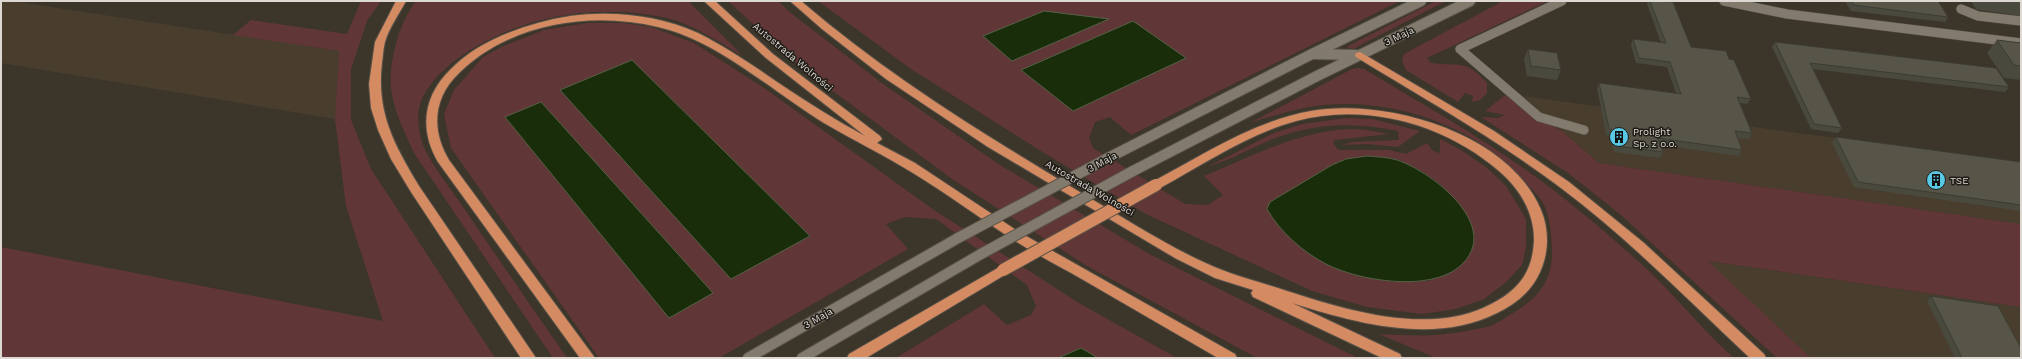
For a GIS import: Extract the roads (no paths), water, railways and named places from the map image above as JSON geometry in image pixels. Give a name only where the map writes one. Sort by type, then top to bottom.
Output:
[{"type":"highway","points":[[401,1],[380,42],[374,84],[377,108],[384,130],[397,159],[415,189],[529,358]]},
{"type":"highway","name":"Autostrada Wolności","points":[[709,1],[752,41],[815,93],[917,170],[1015,235],[1230,358]]},
{"type":"highway","name":"Autostrada Wolności","points":[[795,1],[908,90],[1006,154],[1122,222],[1213,272],[1395,358]]},
{"type":"highway","points":[[588,358],[500,241],[439,153],[431,134],[431,118],[435,100],[444,83],[457,67],[498,40],[537,26],[584,18],[607,17],[638,20],[675,28],[688,33],[749,67],[803,104],[917,170]]},
{"type":"highway","points":[[1360,55],[1477,126],[1564,185],[1624,234],[1759,358]]},
{"type":"highway","points":[[854,358],[1003,270],[1156,185],[1239,141],[1290,120],[1311,114],[1337,112],[1382,114],[1434,126],[1466,142],[1506,170],[1526,193],[1536,214],[1542,241],[1539,261],[1532,278],[1518,294],[1486,313],[1471,319],[1449,323],[1407,324],[1363,319],[1213,272]]},
{"type":"main road","name":"3 Maja","points":[[748,358],[958,238],[1110,157],[1312,54],[1421,1]]},
{"type":"main road","name":"3 Maja","points":[[802,358],[981,254],[1133,171],[1360,55],[1470,1]]},
{"type":"main road","points":[[1312,54],[1360,55]]},
{"type":"lane","points":[[1562,1],[1460,49],[1497,80],[1516,99],[1539,116],[1584,130]]},
{"type":"lane","points":[[1724,1],[1787,14],[2021,42]]},
{"type":"lane","points":[[1960,9],[1978,16],[2021,21]]},
{"type":"place","name":"Prolight Sp. z o.o.","points":[[1619,137]]},
{"type":"place","name":"TSE","points":[[1936,180]]}]
